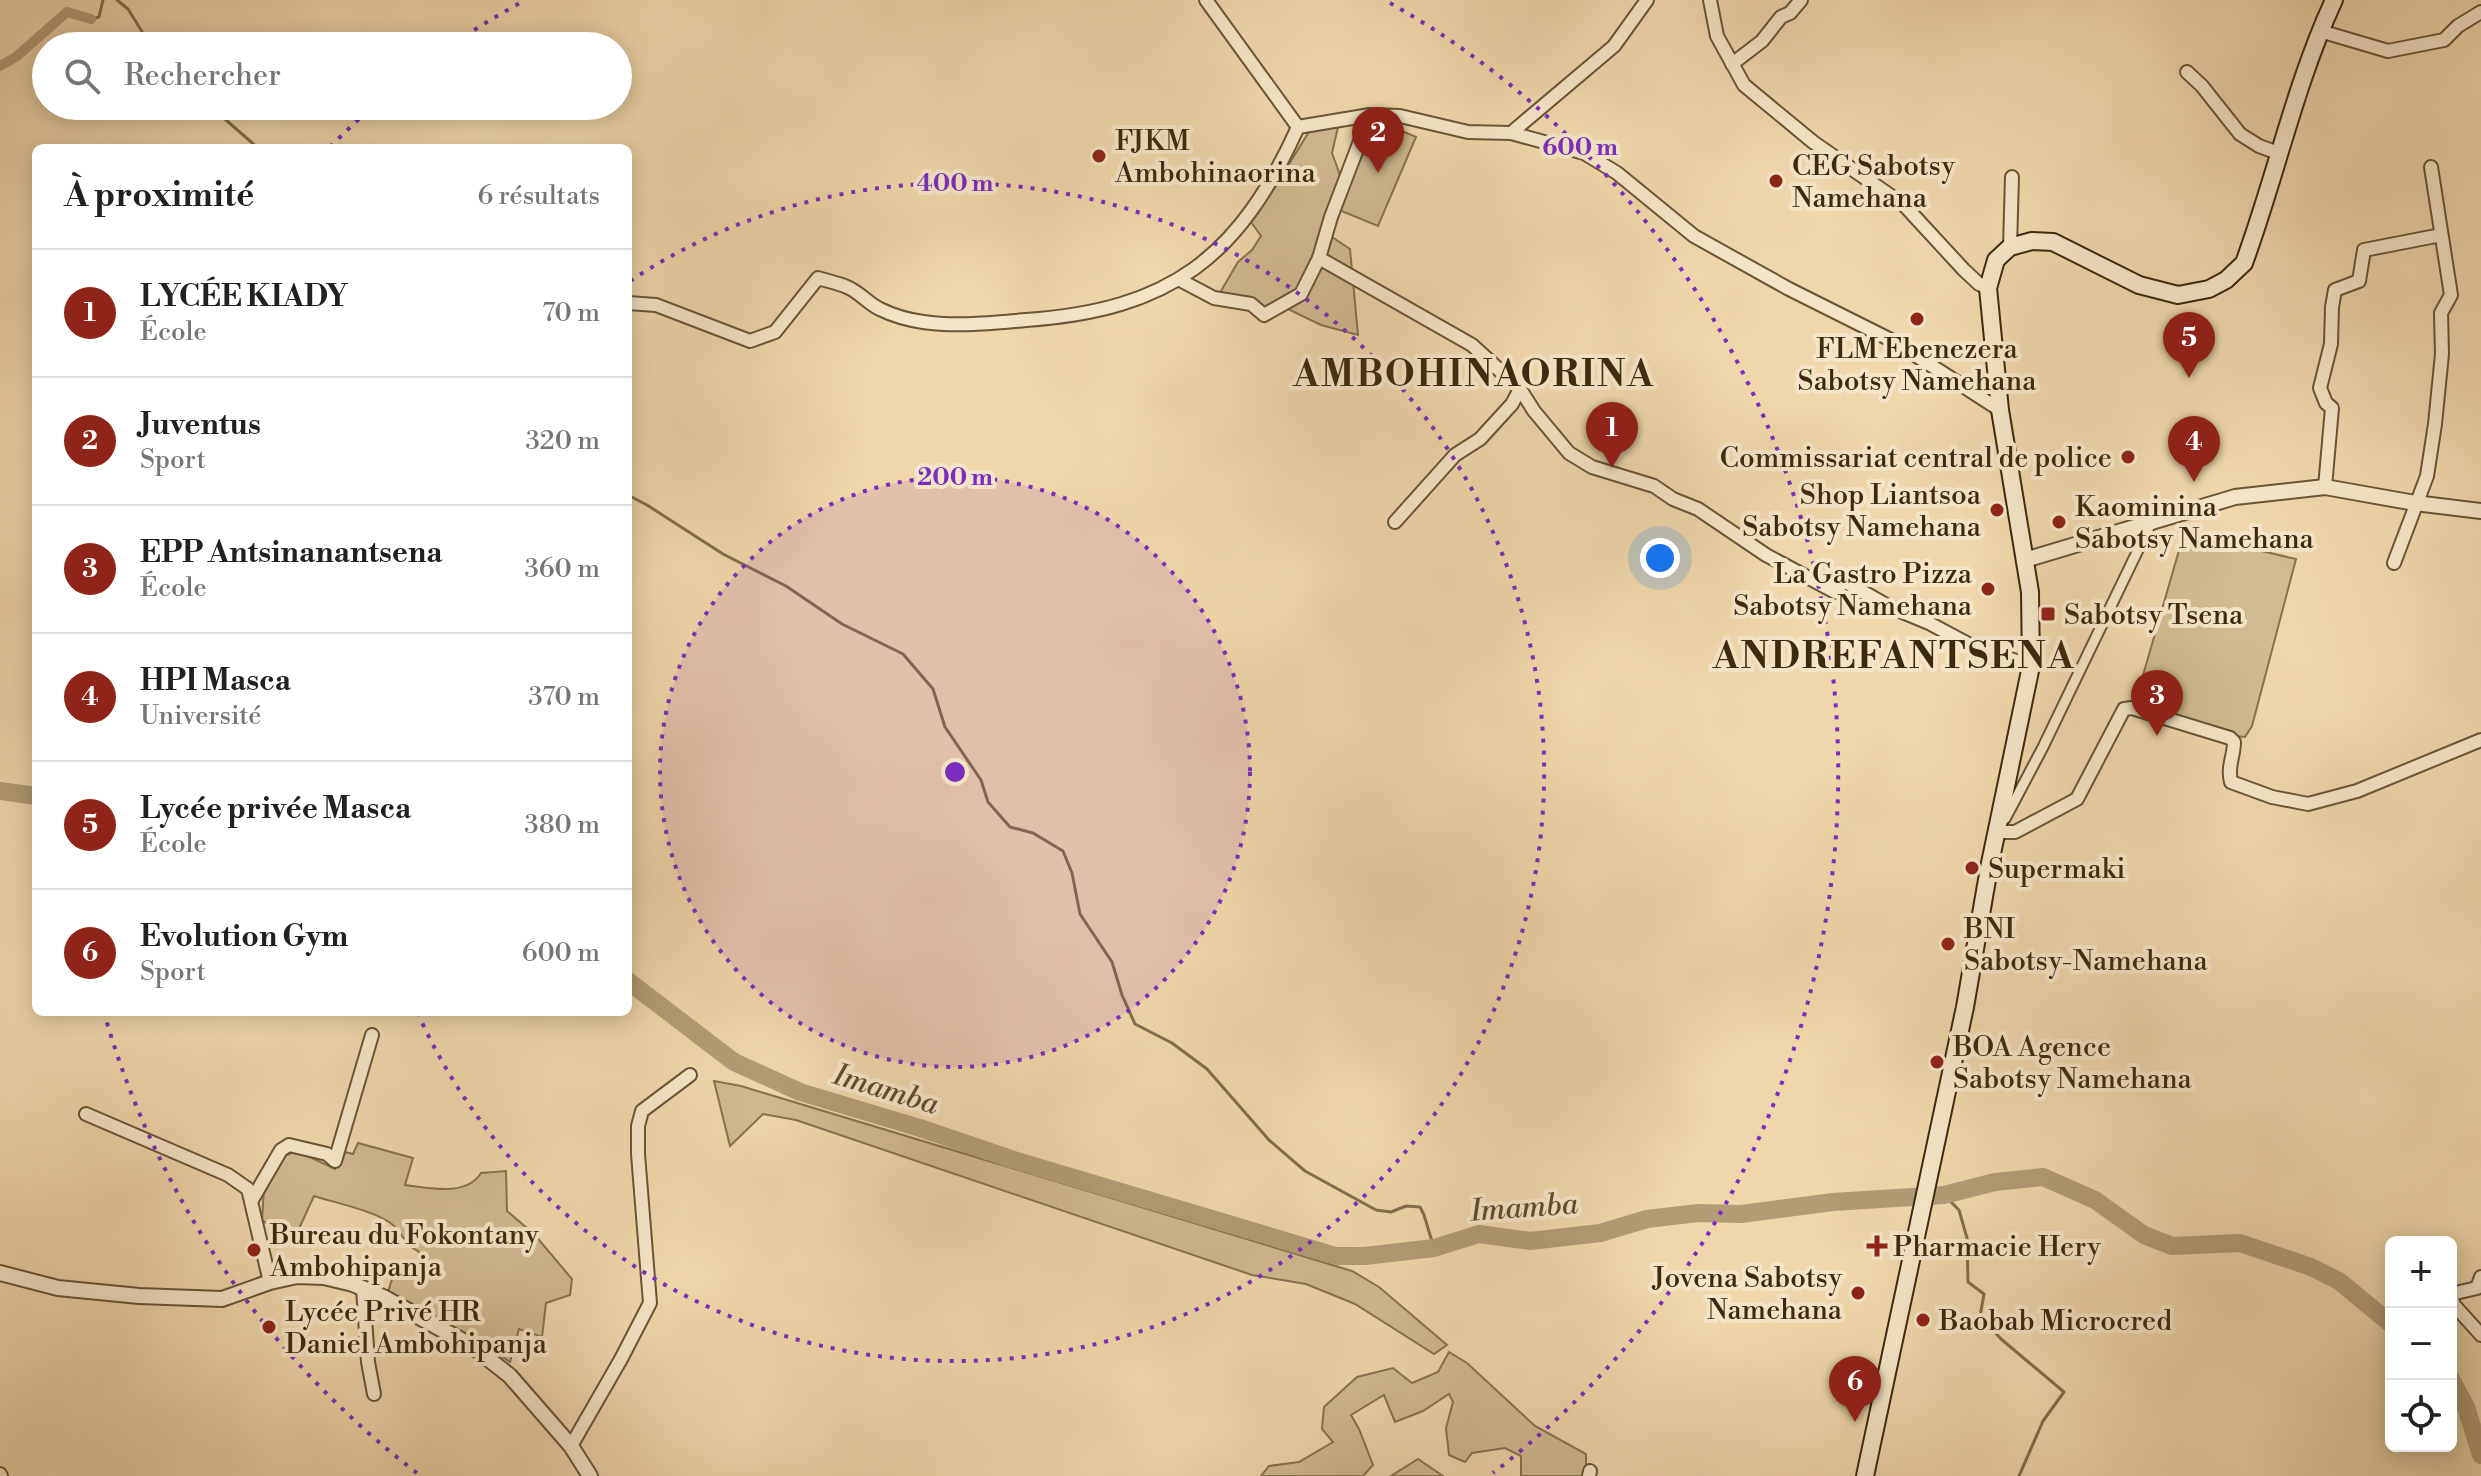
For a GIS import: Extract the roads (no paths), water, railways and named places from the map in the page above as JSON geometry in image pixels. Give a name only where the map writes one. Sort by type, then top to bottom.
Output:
[{"type":"main road","points":[[1865,1476],[1965,1007],[2031,666],[2030,599],[2000,410],[1988,288],[1996,260],[2010,247],[2032,241],[2053,242],[2139,285],[2178,295],[2209,289],[2226,280],[2244,263],[2278,153],[2320,31],[2334,0]]},
{"type":"street","points":[[1206,0],[1298,127]]},
{"type":"street","points":[[1511,133],[1614,46],[1647,0]]},
{"type":"street","points":[[1710,0],[1717,36],[1744,85],[1813,142],[1904,205],[1964,270],[1988,288]]},
{"type":"street","points":[[1732,64],[1762,41],[1781,17],[1790,13],[1801,0]]},
{"type":"street","points":[[2320,31],[2388,51],[2444,40],[2458,26],[2481,12]]},
{"type":"street","points":[[2187,72],[2240,134],[2278,153]]},
{"type":"street","points":[[1298,127],[1370,115],[1400,116],[1468,132],[1511,133],[1584,153],[1617,173],[1694,236],[1789,289],[1895,342],[2000,410]]},
{"type":"street","points":[[1180,280],[1214,298],[1251,304],[1264,315],[1301,294],[1319,258],[1331,217],[1370,115]]},
{"type":"street","points":[[632,303],[656,305],[750,341],[775,332],[818,278],[849,288],[881,310],[921,322],[968,325],[1073,317],[1136,301],[1180,280],[1212,255],[1242,222],[1280,167],[1298,127]]},
{"type":"street","points":[[2394,563],[2427,476],[2442,354],[2441,313],[2451,295],[2431,167]]},
{"type":"street","points":[[2010,247],[2012,177]]},
{"type":"street","points":[[2325,487],[2332,408],[2326,403],[2320,388],[2331,344],[2335,290],[2359,281],[2364,250],[2441,235]]},
{"type":"street","points":[[1319,258],[1472,345],[1520,389],[1543,423],[1569,453],[1592,467],[1654,486],[1673,499],[1698,509],[1766,555],[1835,592],[1844,581],[1972,646],[2031,666]]},
{"type":"street","points":[[1395,522],[1439,470],[1480,439],[1512,404],[1520,389]]},
{"type":"street","points":[[2025,560],[2235,497],[2325,487],[2481,511]]},
{"type":"street","points":[[2152,521],[2043,747],[1997,832],[2015,832],[2077,799],[2124,709],[2132,708],[2230,738],[2234,742],[2228,769],[2231,782],[2272,797],[2308,804],[2357,791],[2481,740]]},
{"type":"street","points":[[252,1200],[281,1150],[289,1145],[327,1154],[335,1161],[372,1035]]},
{"type":"street","points":[[571,1446],[650,1303],[638,1154],[638,1126],[642,1111],[690,1075]]},
{"type":"street","points":[[86,1114],[228,1175],[248,1189],[270,1282]]},
{"type":"street","points":[[0,1273],[58,1288],[139,1296],[222,1299],[297,1276],[324,1277],[363,1288],[472,1346],[510,1376],[571,1446],[590,1476]]},
{"type":"street","points":[[2481,1277],[2477,1288],[2451,1294],[2454,1305],[2481,1335]]},
{"type":"street","points":[[363,1288],[368,1362],[374,1394]]},
{"type":"waterway","points":[[91,19],[99,17],[103,0]]},
{"type":"waterway","points":[[117,0],[128,9],[142,32]]},
{"type":"waterway","points":[[44,32],[67,12],[91,19]]},
{"type":"waterway","points":[[0,66],[32,43]]},
{"type":"waterway","points":[[226,120],[253,144]]},
{"type":"waterway","points":[[632,497],[723,554],[786,586],[842,624],[903,654],[933,689],[945,727],[981,780],[988,802],[1010,827],[1033,833],[1063,851],[1072,873],[1080,914],[1112,962],[1135,1024],[1172,1043],[1207,1069],[1269,1140],[1305,1171],[1376,1210],[1391,1212],[1406,1206],[1420,1207],[1434,1248]]},
{"type":"waterway","name":"Imamba","points":[[0,791],[32,795]]},
{"type":"waterway","name":"Imamba","points":[[632,984],[734,1062],[800,1092],[1014,1160],[1336,1256],[1434,1248],[1479,1234],[1530,1241],[1600,1233],[1647,1219],[1698,1213],[1741,1214],[1833,1202],[1944,1195],[1995,1182],[2043,1177],[2095,1200],[2144,1235],[2172,1246],[2240,1243],[2311,1267],[2339,1281],[2385,1319]]},
{"type":"waterway","points":[[1944,1195],[1959,1210],[1967,1238],[1968,1282],[1984,1294],[1980,1316],[2001,1339],[2064,1392],[2043,1421],[2019,1476]]},
{"type":"waterway","name":"Imamba","points":[[2452,1380],[2466,1407],[2481,1455]]},
{"type":"place","name":"FJKM Ambohinaorina","points":[[1099,156]]},
{"type":"place","name":"Juventus","points":[[1378,173]]},
{"type":"place","name":"CEG Sabotsy Namehana","points":[[1776,181]]},
{"type":"place","name":"FLM Ebenezera Sabotsy Namehana","points":[[1917,319]]},
{"type":"place","name":"Lycée privée Masca","points":[[2189,378]]},
{"type":"place","name":"Commissariat central de police","points":[[2128,457]]},
{"type":"place","name":"LYCÉE KIADY","points":[[1612,468]]},
{"type":"place","name":"HPI Masca","points":[[2194,482]]},
{"type":"place","name":"Shop Liantsoa Sabotsy Namehana","points":[[1997,510]]},
{"type":"place","name":"Kaominina Sabotsy Namehana","points":[[2059,522]]},
{"type":"place","name":"La Gastro Pizza Sabotsy Namehana","points":[[1988,589]]},
{"type":"place","name":"Sabotsy Tsena","points":[[2048,614]]},
{"type":"place","name":"EPP Antsinanantsena","points":[[2157,736]]},
{"type":"place","name":"Supermaki","points":[[1972,868]]},
{"type":"place","name":"BNI Sabotsy-Namehana","points":[[1948,944]]},
{"type":"place","name":"BOA Agence Sabotsy Namehana","points":[[1937,1062]]},
{"type":"place","name":"Pharmacie Hery","points":[[1877,1246]]},
{"type":"place","name":"Bureau du Fokontany Ambohipanja","points":[[254,1250]]},
{"type":"place","name":"Jovena Sabotsy Namehana","points":[[1858,1293]]},
{"type":"place","name":"Baobab Microcred","points":[[1923,1320]]},
{"type":"place","name":"Lycée Privé HR Daniel Ambohipanja","points":[[269,1327]]},
{"type":"place","name":"Evolution Gym","points":[[1855,1422]]},
{"type":"district","name":"AMBOHINAORINA","points":[[1474,373]]},
{"type":"district","name":"ANDREFANTSENA","points":[[1894,655]]}]
